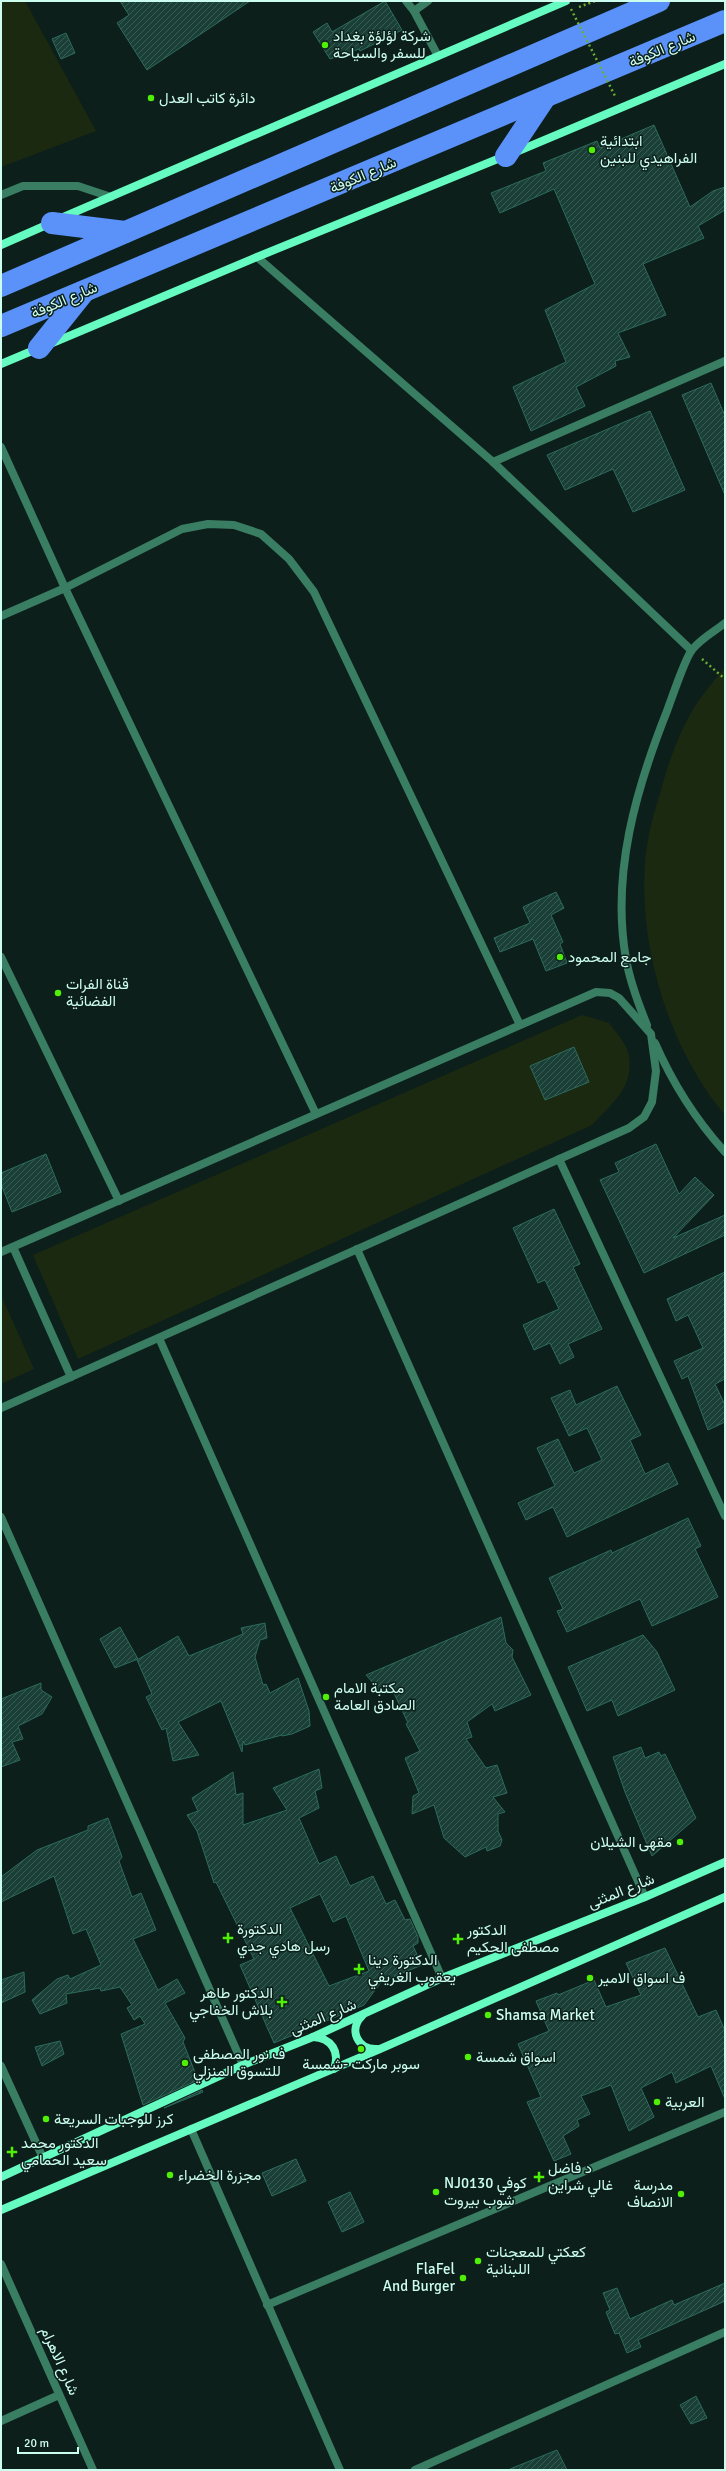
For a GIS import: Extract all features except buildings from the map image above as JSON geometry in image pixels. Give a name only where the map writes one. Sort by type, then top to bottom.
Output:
[{"type":"highway","points":[[1,286],[659,1]]},
{"type":"highway","name":"شارع الكوفة","points":[[1,326],[725,22]]},
{"type":"highway","points":[[506,156],[544,99]]},
{"type":"highway","points":[[52,223],[126,233]]},
{"type":"highway","points":[[39,348],[85,291]]},
{"type":"main road","points":[[1,245],[566,1]]},
{"type":"main road","points":[[1,364],[257,256],[506,156],[725,64]]},
{"type":"main road","name":"شارع المثنى","points":[[1,2177],[243,2065],[313,2037],[442,1978],[644,1897],[725,1862]]},
{"type":"main road","points":[[1,2210],[334,2069],[725,1897]]},
{"type":"main road","points":[[364,2014],[358,2020],[355,2029],[356,2038],[362,2046],[371,2050],[380,2049]]},
{"type":"main road","points":[[313,2037],[321,2037],[334,2046],[336,2062],[334,2069]]},
{"type":"street","points":[[406,1],[414,11],[438,56]]},
{"type":"street","points":[[414,11],[428,1]]},
{"type":"street","points":[[1,195],[23,186],[78,186],[111,197]]},
{"type":"street","points":[[257,256],[493,462],[691,650]]},
{"type":"street","points":[[493,462],[725,361]]},
{"type":"street","points":[[1,447],[65,588],[316,1114]]},
{"type":"street","points":[[1,616],[65,588],[182,529],[208,524],[234,524],[261,534],[289,559],[314,592],[520,1025]]},
{"type":"street","points":[[725,623],[691,650],[646,762],[632,814],[624,865],[622,923],[626,959],[632,987],[651,1034],[681,1095],[706,1131],[725,1152]]},
{"type":"street","points":[[1,957],[119,1201]]},
{"type":"street","points":[[1,1252],[596,992],[610,993],[619,998],[651,1034],[656,1070],[652,1102],[644,1117],[629,1128],[1,1408]]},
{"type":"street","points":[[559,1159],[725,1516]]},
{"type":"street","points":[[13,1247],[71,1377]]},
{"type":"street","points":[[357,1249],[644,1897]]},
{"type":"street","points":[[159,1338],[442,1978]]},
{"type":"street","points":[[1,1517],[243,2065]]},
{"type":"street","points":[[1,2066],[43,2158]]},
{"type":"street","points":[[268,2305],[725,2112]]},
{"type":"street","points":[[191,2129],[340,2470]]},
{"type":"street","name":"شارع الاهرام","points":[[1,2264],[93,2470]]},
{"type":"street","points":[[415,2470],[725,2332]]},
{"type":"street","points":[[1,2421],[59,2395]]},
{"type":"path","points":[[595,1],[571,9],[614,96]]},
{"type":"path","points":[[691,650],[725,679]]},
{"type":"green space","points":[[1,1],[25,1],[96,131],[1,167]]},
{"type":"green space","points":[[725,668],[725,1115],[704,1086],[685,1054],[670,1019],[658,982],[649,945],[645,907],[645,870],[649,834],[668,766],[677,741],[695,706]]},
{"type":"green space","points":[[582,1015],[609,1023],[625,1044],[630,1064],[626,1084],[621,1093],[592,1125],[78,1359],[33,1255]]},
{"type":"green space","points":[[1,1295],[34,1369],[1,1384]]},
{"type":"place","name":"شركة لؤلؤة بغداد للسفر والسياحة","points":[[325,45]]},
{"type":"place","name":"دائرة كاتب العدل","points":[[151,98]]},
{"type":"place","name":"ابتدائية الفراهيدي للبنين","points":[[592,150]]},
{"type":"place","name":"جامع المحمود","points":[[560,957]]},
{"type":"place","name":"قناة الفرات الفضائية","points":[[58,993]]},
{"type":"place","name":"مكتبة الامام الصادق العامة","points":[[326,1697]]},
{"type":"place","name":"مقهى الشيلان","points":[[680,1842]]},
{"type":"place","name":"الدكتورة رسل هادي جدي","points":[[228,1938]]},
{"type":"place","name":"الدكتور مصطفى الحكيم","points":[[458,1939]]},
{"type":"place","name":"الدكتورة دينا يعقوب الغريفي","points":[[359,1969]]},
{"type":"place","name":"ف اسواق الامير","points":[[590,1978]]},
{"type":"place","name":"الدكتور طاهر بلاش الخفاجي","points":[[282,2002]]},
{"type":"place","name":"Shamsa Market","points":[[488,2015]]},
{"type":"place","name":"سوبر ماركت -شمسة","points":[[361,2049]]},
{"type":"place","name":"اسواق شمسة","points":[[468,2057]]},
{"type":"place","name":"ف نور المصطفى للتسوق المنزلي","points":[[185,2063]]},
{"type":"place","name":"العربية","points":[[657,2102]]},
{"type":"place","name":"كرز للوجبات السريعة","points":[[46,2119]]},
{"type":"place","name":"الدكتور محمد سعيد الحمامي","points":[[12,2152]]},
{"type":"place","name":"مجزرة الخضراء","points":[[170,2175]]},
{"type":"place","name":"د فاضل غالي شراين","points":[[539,2177]]},
{"type":"place","name":"NJ0130 كوفي شوب بيروت","points":[[436,2192]]},
{"type":"place","name":"مدرسة الانصاف","points":[[681,2194]]},
{"type":"place","name":"كعكتي للمعجنات اللبنانية","points":[[478,2261]]},
{"type":"place","name":"FlaFel And Burger","points":[[463,2278]]}]
